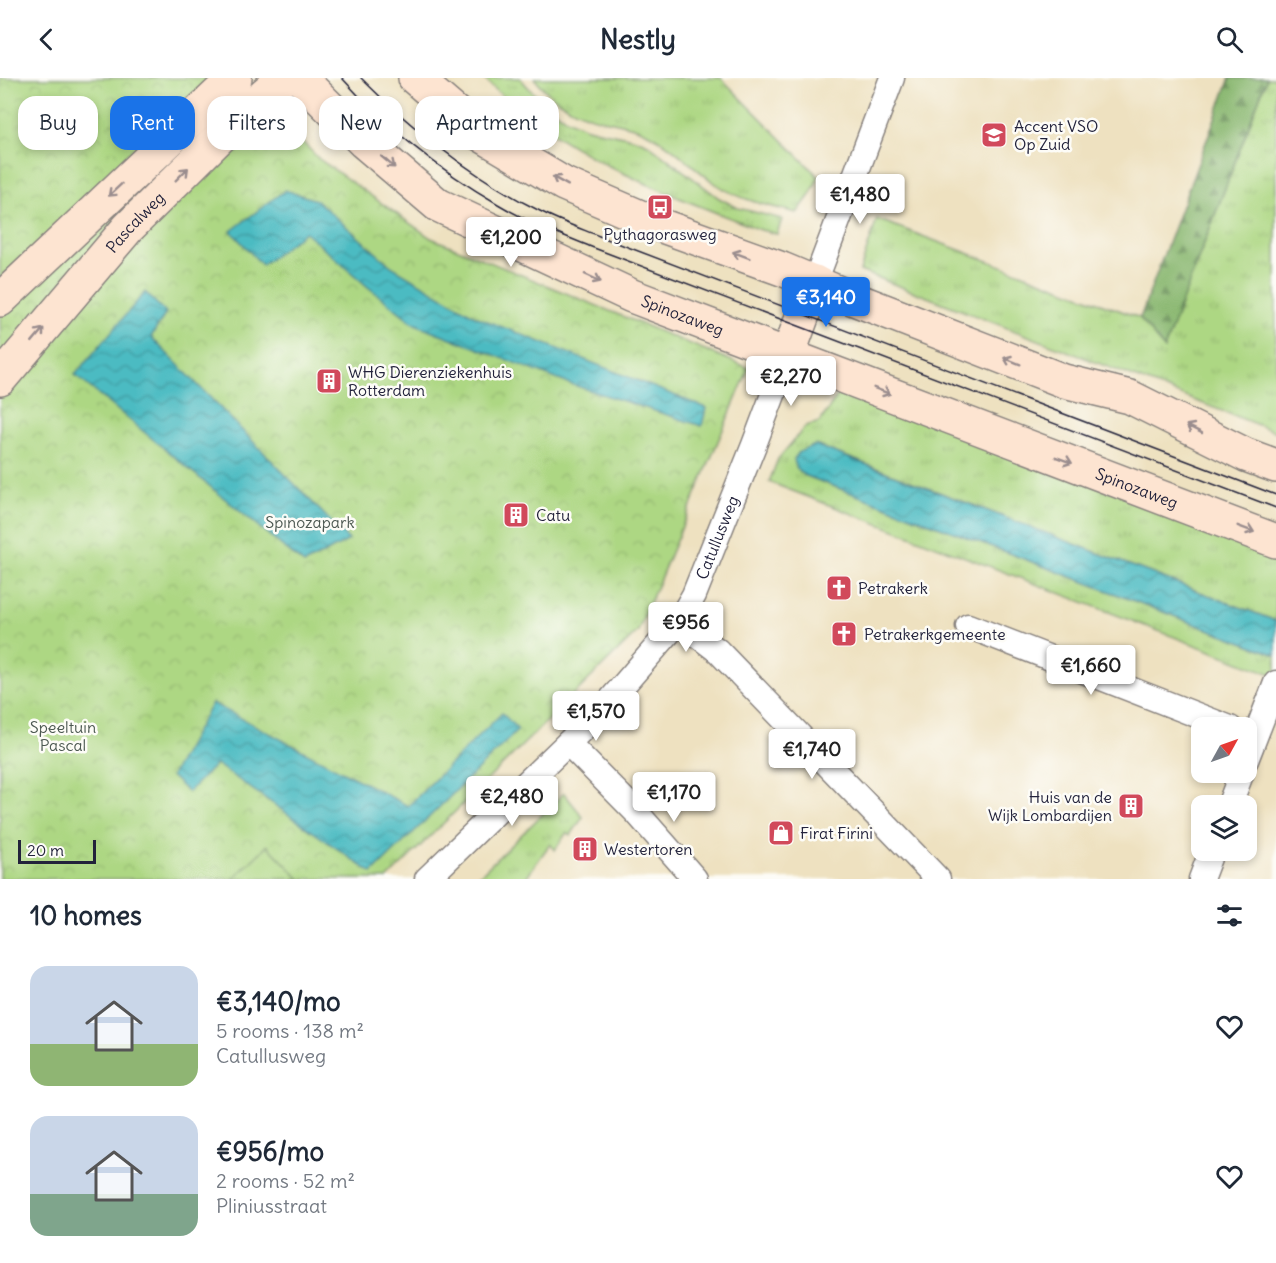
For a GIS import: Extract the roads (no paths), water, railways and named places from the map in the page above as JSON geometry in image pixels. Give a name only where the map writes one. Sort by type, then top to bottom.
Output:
[{"type":"main road","points":[[0,300],[235,78]]},
{"type":"main road","name":"Pascalweg","points":[[0,379],[128,228],[251,106],[283,78]]},
{"type":"main road","name":"Spinozaweg","points":[[300,78],[364,142],[438,205],[632,296],[1276,541]]},
{"type":"main road","points":[[415,78],[480,134],[564,184],[654,223],[816,282],[1064,381],[1130,397],[1246,455],[1276,466]]},
{"type":"main road","name":"Catullusweg","points":[[788,356],[816,282]]},
{"type":"street","points":[[816,282],[892,78]]},
{"type":"street","name":"Catullusweg","points":[[427,879],[600,711],[680,621],[694,595],[788,356]]},
{"type":"street","points":[[680,621],[718,651],[938,879]]},
{"type":"street","points":[[968,626],[1202,717]]},
{"type":"street","points":[[1257,724],[1276,684]]},
{"type":"street","points":[[568,743],[644,821],[695,879]]},
{"type":"street","points":[[1200,879],[1207,861]]},
{"type":"water","points":[[285,190],[316,200],[391,266],[475,316],[706,408],[702,426],[564,382],[415,324],[305,232],[262,265],[231,231]]},
{"type":"water","points":[[145,292],[166,313],[151,337],[349,540],[304,564],[75,375]]},
{"type":"water","points":[[815,445],[1276,621],[1276,655],[804,475],[796,468],[794,459],[799,452]]},
{"type":"water","points":[[212,703],[408,806],[502,713],[518,730],[372,873],[216,764],[188,792],[171,776]]},
{"type":"tram line","points":[[342,78],[377,114],[435,163],[509,211],[594,248],[1276,508]]},
{"type":"tram line","points":[[361,78],[423,134],[467,168],[515,198],[554,218],[1276,495]]},
{"type":"place","name":"Accent VSO Op Zuid","points":[[994,135]]},
{"type":"place","name":"Pythagorasweg","points":[[660,207]]},
{"type":"place","name":"WHG Dierenziekenhuis Rotterdam","points":[[329,381]]},
{"type":"place","name":"Catu","points":[[516,515]]},
{"type":"place","name":"Petrakerk","points":[[839,588]]},
{"type":"place","name":"Petrakerkgemeente","points":[[844,634]]},
{"type":"place","name":"Huis van de Wijk Lombardijen","points":[[1131,806]]},
{"type":"place","name":"Firat Firini","points":[[781,833]]},
{"type":"place","name":"Westertoren","points":[[585,849]]},
{"type":"park label","name":"Spinozapark","points":[[310,522]]},
{"type":"park label","name":"Speeltuin Pascal","points":[[63,736]]}]
